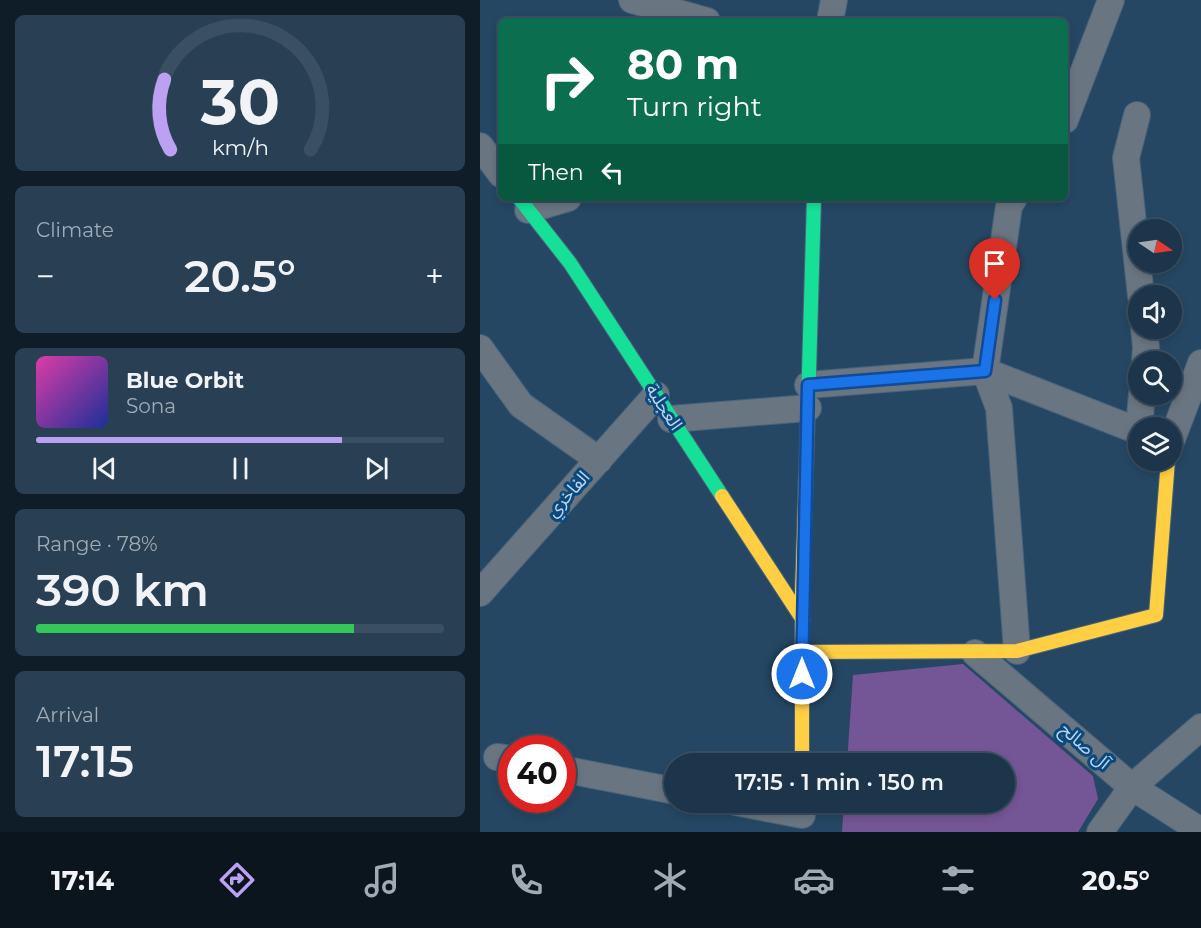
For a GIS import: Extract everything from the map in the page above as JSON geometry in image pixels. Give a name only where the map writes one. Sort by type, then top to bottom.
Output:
[{"type":"street","points":[[632,0],[696,18]]},
{"type":"street","points":[[831,18],[834,0]]},
{"type":"street","points":[[1068,105],[1075,71],[1111,0]]},
{"type":"street","points":[[1137,115],[1126,158],[1140,285]]},
{"type":"street","points":[[480,146],[498,170]]},
{"type":"street","points":[[524,204],[546,201]]},
{"type":"street","points":[[802,753],[802,652],[814,201]]},
{"type":"street","points":[[1012,201],[1009,206],[985,371],[999,408],[1017,651]]},
{"type":"street","name":"العجلية","points":[[524,204],[570,263],[803,620]]},
{"type":"street","points":[[480,348],[521,405],[599,460]]},
{"type":"street","points":[[1183,429],[1201,363]]},
{"type":"street","points":[[672,419],[985,371],[1128,426]]},
{"type":"street","name":"الفاخري","points":[[480,593],[656,395]]},
{"type":"street","points":[[802,652],[1017,651],[1156,615],[1167,471]]},
{"type":"street","name":"آل صالح","points":[[975,652],[1132,787],[1201,831]]},
{"type":"street","points":[[1100,832],[1132,787],[1201,727]]},
{"type":"street","points":[[576,772],[664,789]]},
{"type":"street","points":[[784,813],[802,817]]},
{"type":"shaded area","points":[[963,664],[1093,776],[1098,799],[1078,832],[842,832],[843,813],[1015,813],[1015,753],[848,753],[853,675]]},
{"type":"traffic: fast","points":[[521,201],[570,263],[722,496]]},
{"type":"traffic: fast","points":[[807,442],[814,201]]},
{"type":"traffic: slow","points":[[802,753],[802,594],[807,442]]},
{"type":"traffic: slow","points":[[802,652],[1017,651],[1156,615],[1167,471]]},
{"type":"traffic: slow","points":[[722,496],[803,620]]},
{"type":"route","points":[[802,674],[808,385],[985,371],[995,300]]}]
